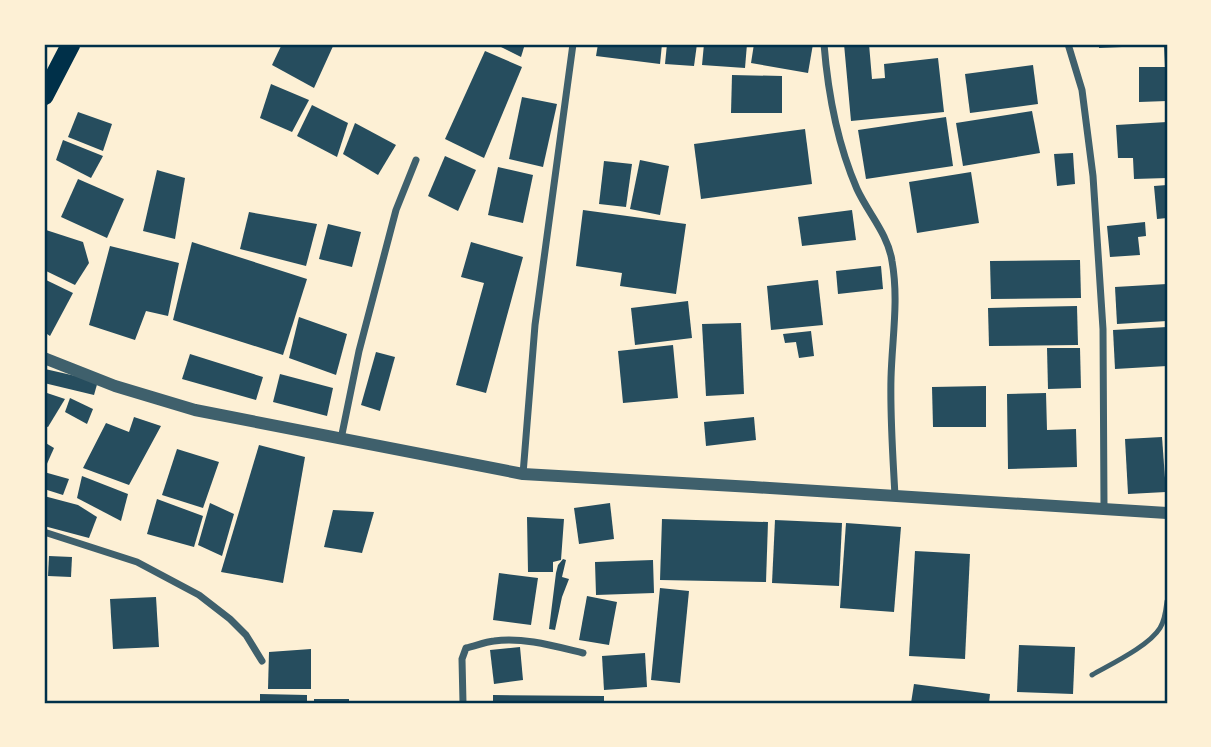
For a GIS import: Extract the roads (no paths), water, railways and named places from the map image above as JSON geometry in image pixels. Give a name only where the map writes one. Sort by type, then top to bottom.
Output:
[{"type":"highway","points":[[44,96],[71,44]]},
{"type":"street","points":[[523,474],[535,325],[573,44]]},
{"type":"street","points":[[824,44],[832,110],[845,156],[858,191],[888,244],[892,260],[895,294],[891,379],[895,496]]},
{"type":"street","points":[[1068,44],[1082,90],[1093,176],[1103,329],[1104,508]]},
{"type":"street","points":[[341,439],[359,351],[396,210],[416,160]]},
{"type":"street","points":[[44,358],[115,386],[195,410],[523,474],[1167,513]]},
{"type":"street","points":[[44,532],[137,562],[199,595],[246,635],[262,661]]},
{"type":"street","points":[[463,703],[462,659],[466,649],[493,641],[508,640],[551,645],[583,653]]},
{"type":"lane","points":[[1092,675],[1141,646],[1160,628],[1167,601]]}]
